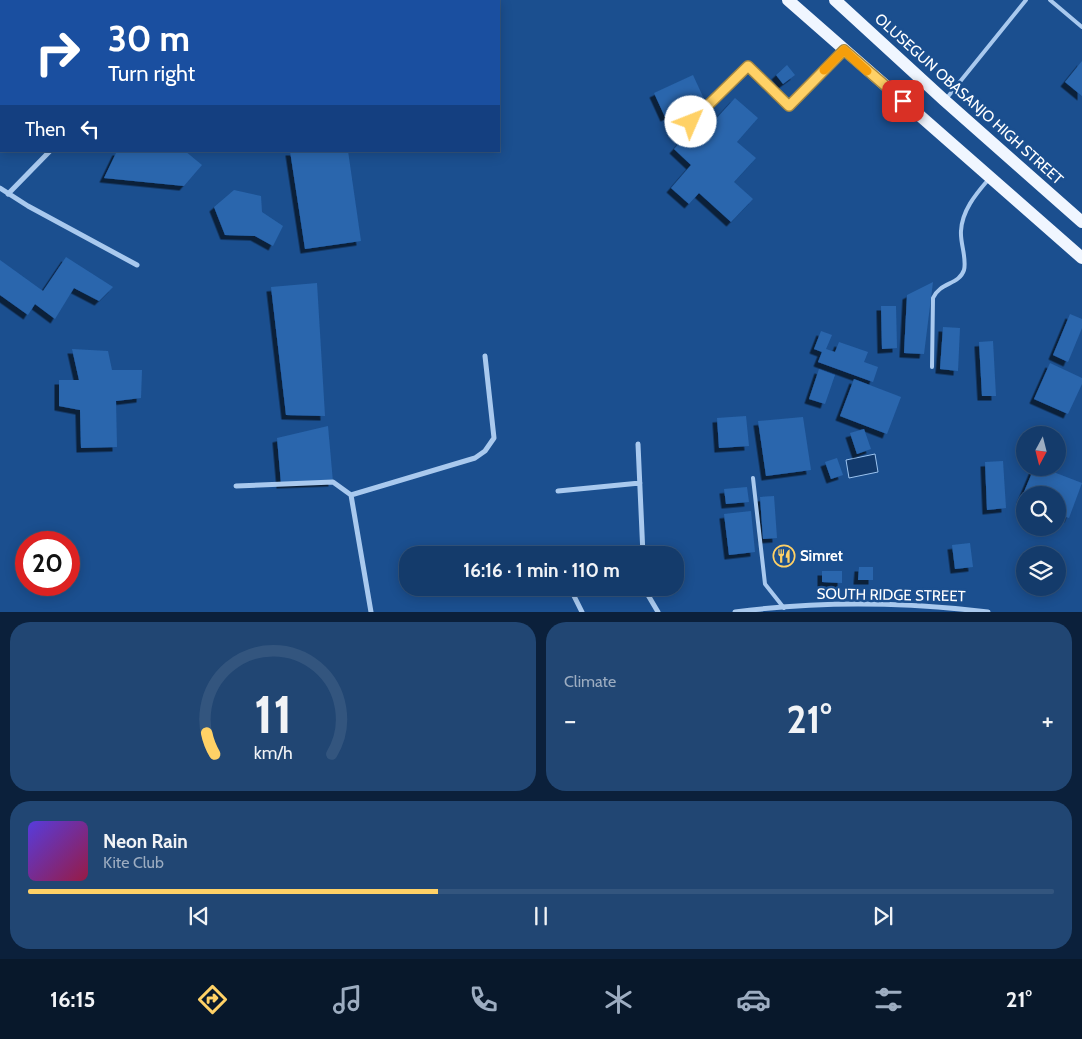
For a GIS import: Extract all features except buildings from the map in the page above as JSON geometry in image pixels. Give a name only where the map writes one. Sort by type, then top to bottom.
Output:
[{"type":"main road","points":[[788,0],[991,176],[1082,258]]},
{"type":"main road","name":"OLUSEGUN OBASANJO HIGH STREET","points":[[835,0],[944,100],[1082,222]]},
{"type":"street","points":[[8,194],[49,152]]},
{"type":"street","points":[[0,188],[137,265]]},
{"type":"street","points":[[351,495],[475,458],[485,451],[494,438],[485,356]]},
{"type":"street","points":[[638,444],[643,546]]},
{"type":"street","points":[[236,486],[333,482],[351,495],[371,612]]},
{"type":"street","points":[[558,491],[640,483]]},
{"type":"street","points":[[574,596],[582,612]]},
{"type":"street","points":[[648,596],[658,612]]},
{"type":"street","name":"SOUTH RIDGE STREET","points":[[735,612],[848,604],[950,607],[988,612]]},
{"type":"lane","points":[[944,100],[1026,0]]},
{"type":"lane","points":[[1050,0],[1082,27]]},
{"type":"lane","points":[[691,122],[748,66],[789,106],[844,50]]},
{"type":"lane","points":[[932,367],[933,298],[936,290],[959,278],[964,269],[960,232],[970,202],[991,176]]},
{"type":"lane","points":[[753,478],[765,584],[784,608]]},
{"type":"water","points":[[875,454],[878,472],[849,478],[846,460]]},
{"type":"slow traffic","points":[[824,70],[844,50],[867,71]]},
{"type":"place","name":"Simret","points":[[784,556]]},
{"type":"route","points":[[691,122],[748,66],[789,106],[844,50],[903,101]]}]
